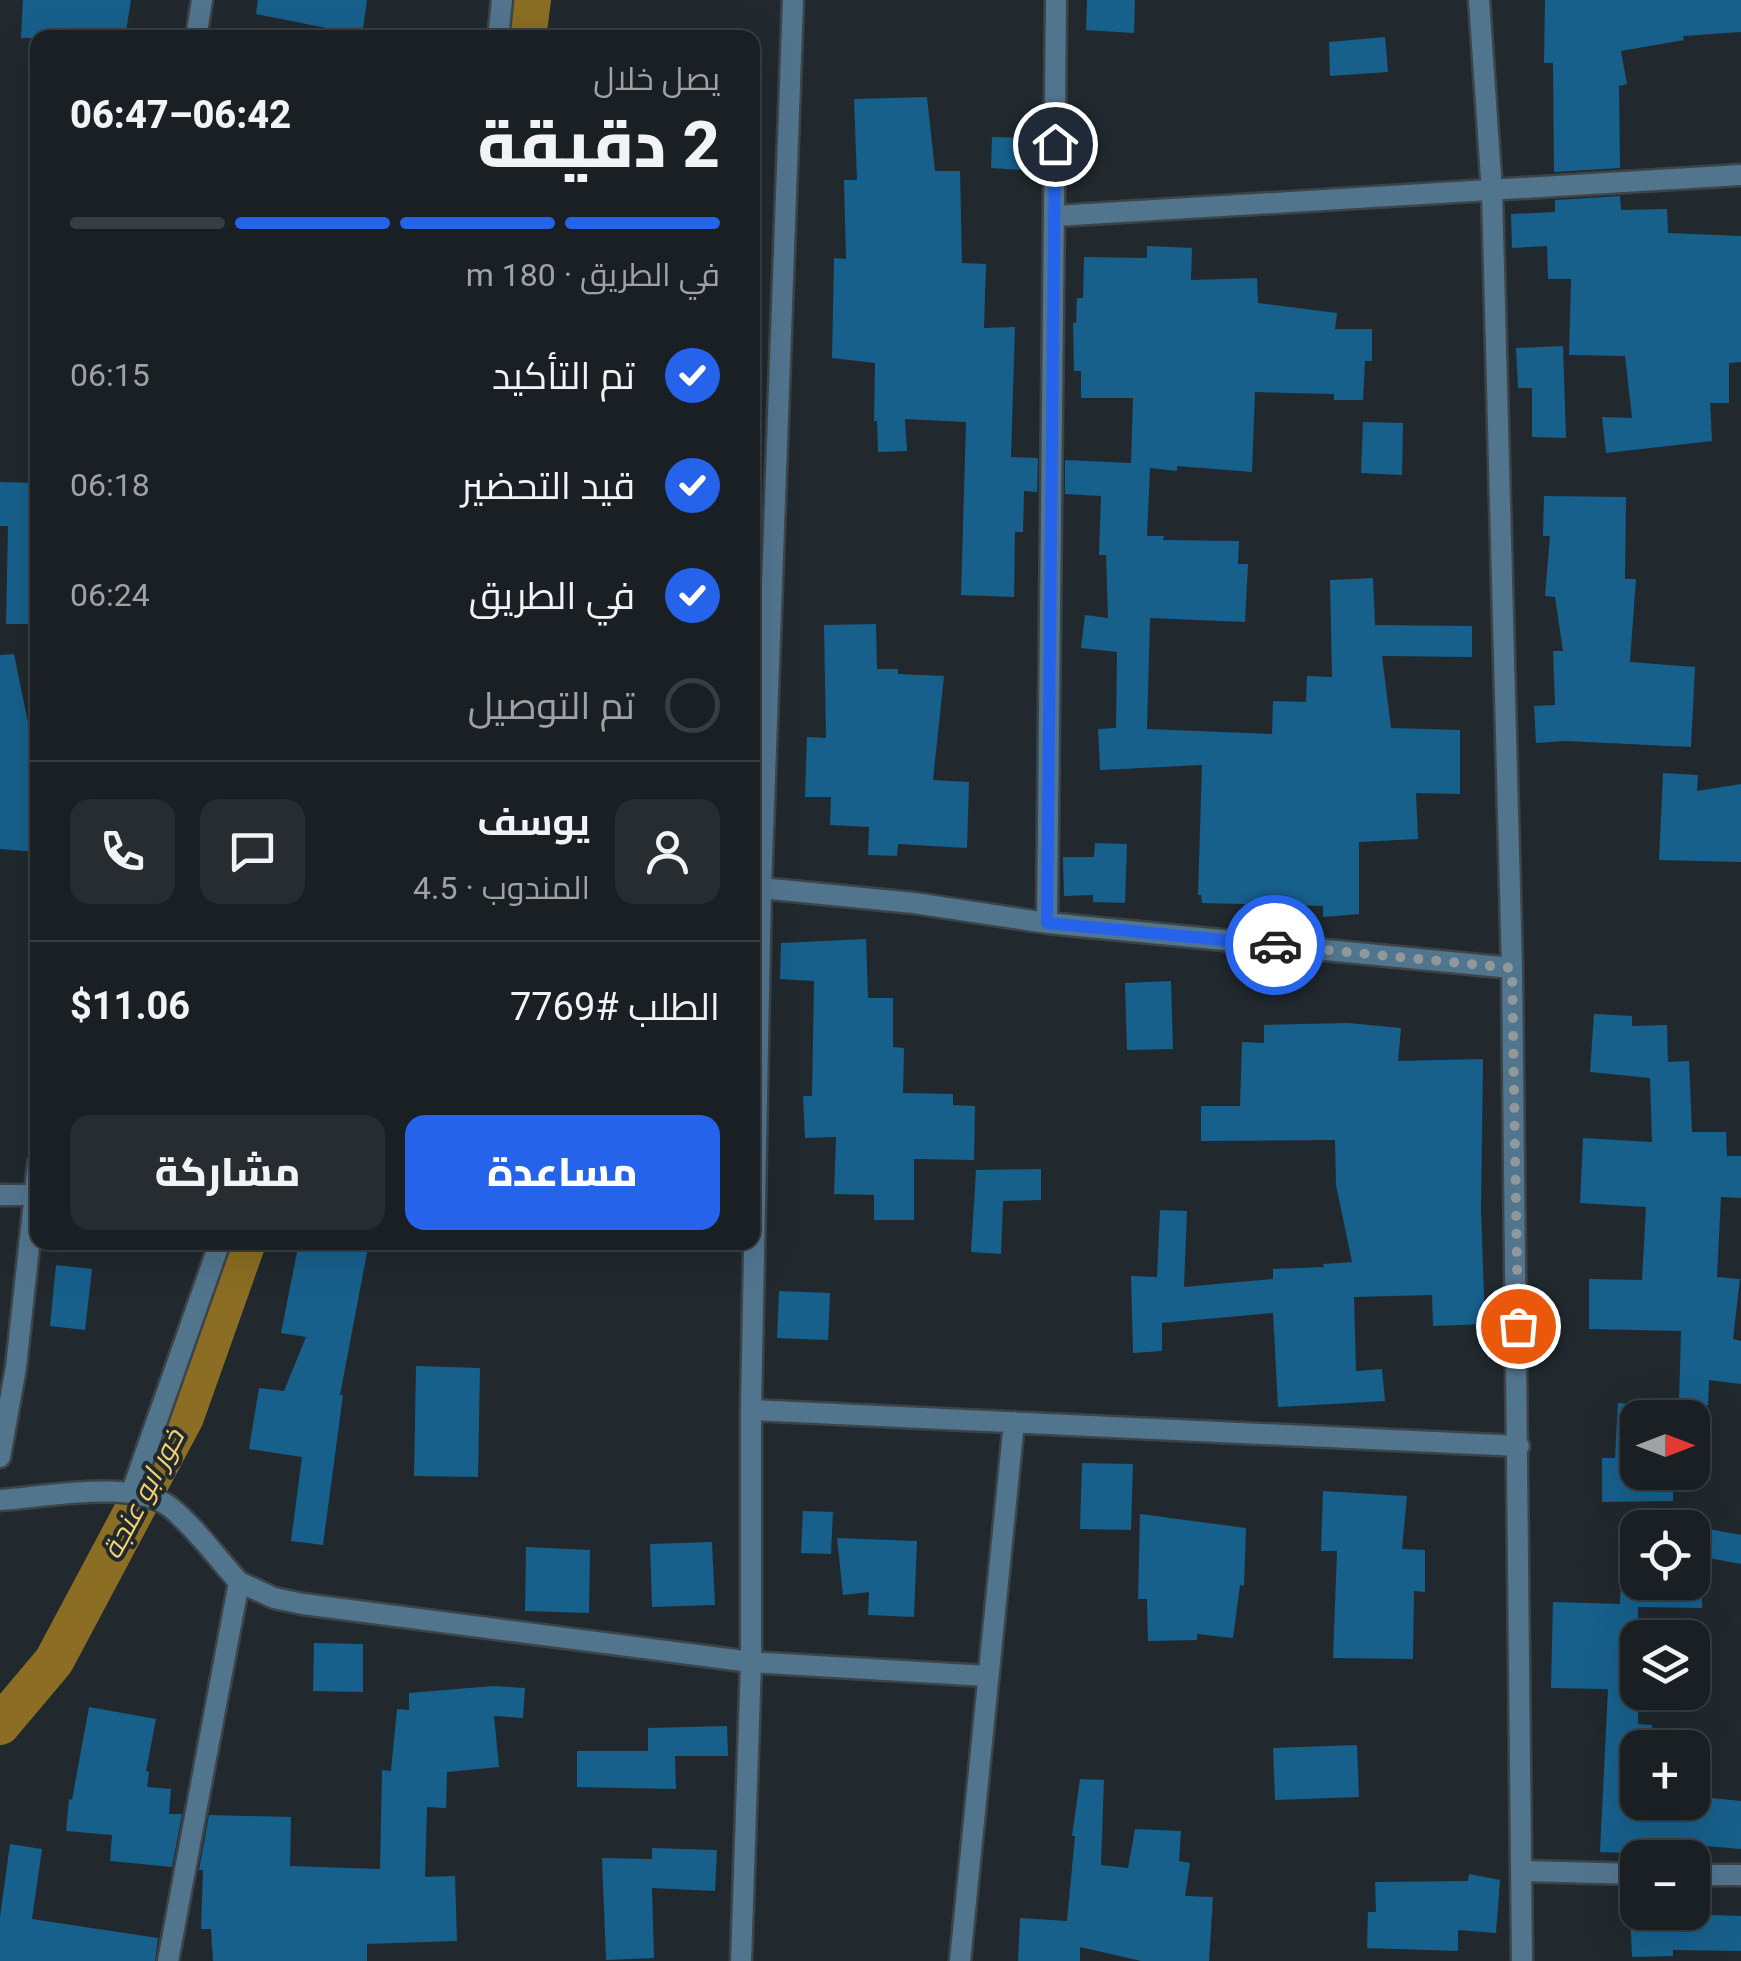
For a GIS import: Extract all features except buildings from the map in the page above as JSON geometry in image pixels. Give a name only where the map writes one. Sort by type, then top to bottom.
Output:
[{"type":"street","points":[[197,30],[202,0]]},
{"type":"street","points":[[499,30],[502,0]]},
{"type":"street","points":[[760,946],[793,0]]},
{"type":"street","points":[[1047,923],[1056,0]]},
{"type":"street","points":[[1479,0],[1492,192],[1512,968],[1522,1961]]},
{"type":"street","points":[[1055,216],[1741,176]]},
{"type":"street","points":[[761,888],[1047,923],[1512,968]]},
{"type":"street","points":[[0,1195],[30,1195]]},
{"type":"street","points":[[0,1456],[16,1367],[30,1225]]},
{"type":"street","points":[[132,1491],[217,1250]]},
{"type":"street","points":[[741,1961],[751,1662],[755,1250]]},
{"type":"street","points":[[752,1410],[1519,1446]]},
{"type":"street","points":[[960,1961],[1014,1422]]},
{"type":"street","points":[[0,1500],[132,1491],[171,1508],[240,1582],[274,1598],[303,1604],[751,1662],[987,1676]]},
{"type":"street","points":[[168,1961],[240,1582]]},
{"type":"street","points":[[1524,1872],[1620,1874]]},
{"type":"street","points":[[1710,1875],[1741,1876]]},
{"type":"waterway","name":"خور ابو عنجة","points":[[527,30],[531,0]]},
{"type":"waterway","name":"خور ابو عنجة","points":[[0,1725],[54,1661],[184,1417],[243,1250]]},
{"type":"way so far","points":[[1275,945],[1512,968],[1518,1326]]},
{"type":"route","points":[[1055,144],[1047,923],[1275,945]]}]
